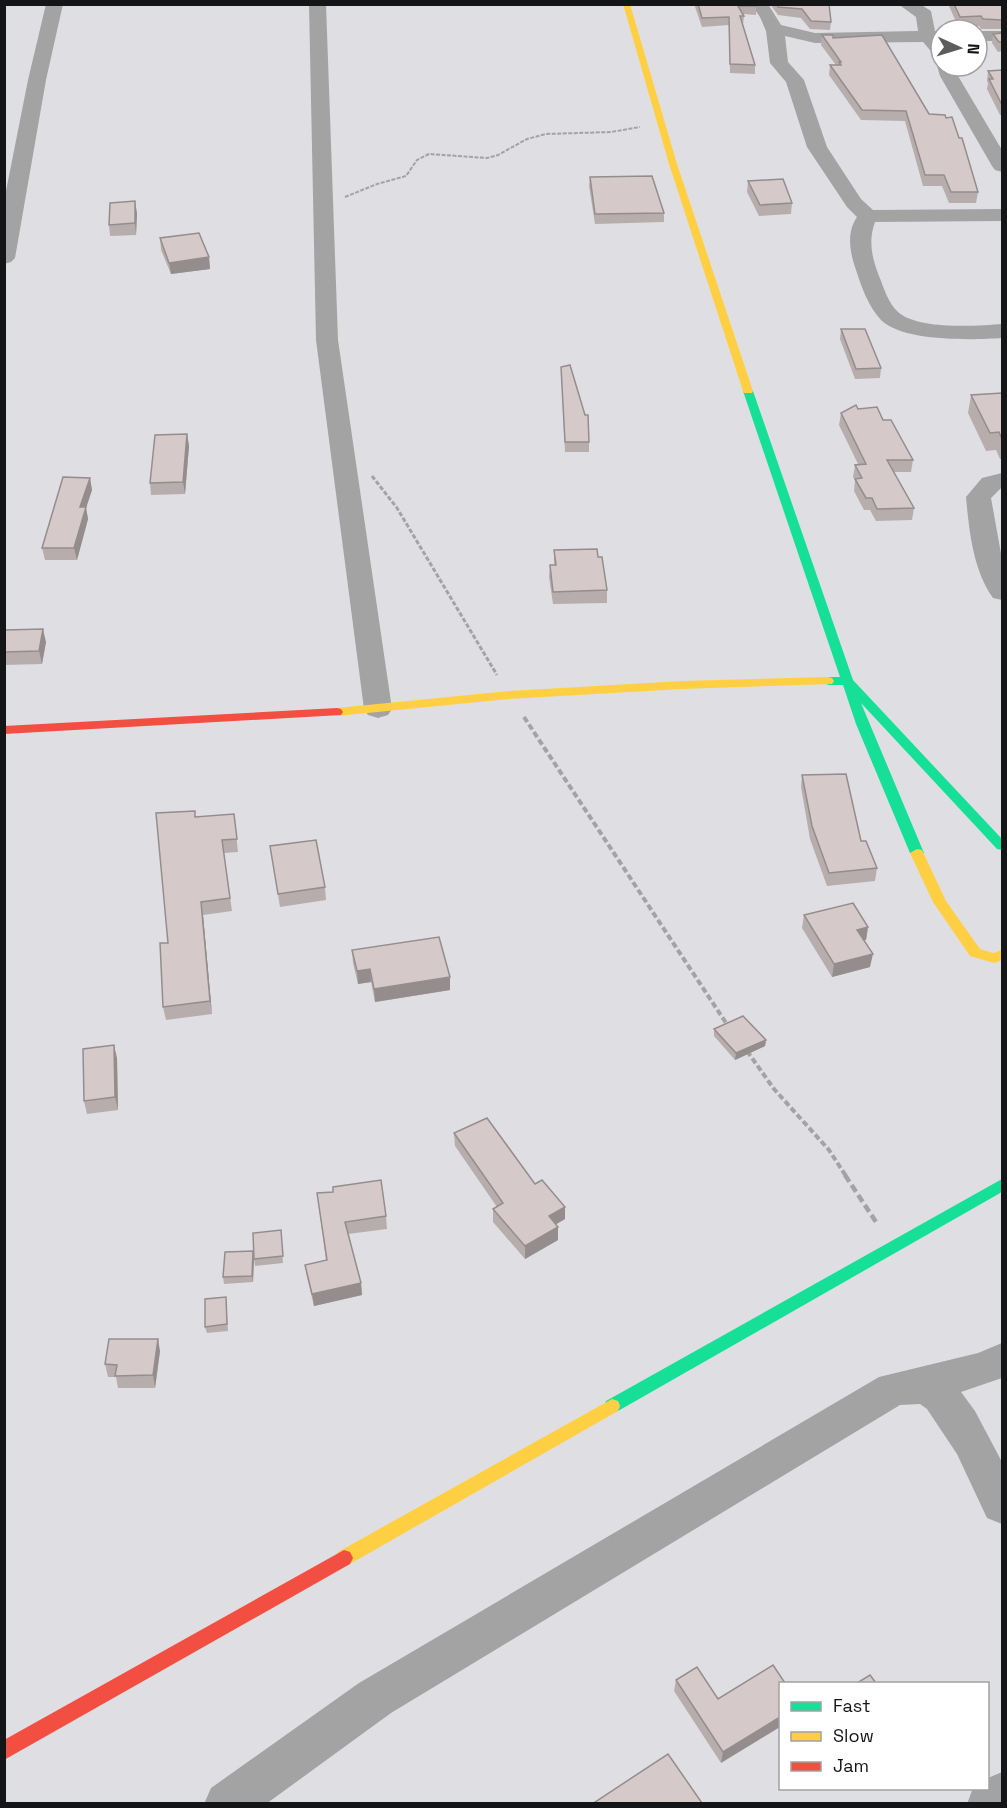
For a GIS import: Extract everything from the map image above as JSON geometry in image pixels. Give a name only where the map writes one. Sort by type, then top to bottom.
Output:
[{"type":"street","points":[[4,258],[37,80],[56,4]]},
{"type":"street","points":[[317,4],[327,340],[378,709]]},
{"type":"street","points":[[627,4],[722,314],[847,681],[880,769],[940,902],[975,953],[993,958],[1002,955]]},
{"type":"street","points":[[759,4],[769,15],[777,40],[779,63],[795,80],[817,147],[854,203],[868,216],[1002,215]]},
{"type":"street","points":[[910,6],[925,15],[924,25],[929,30]]},
{"type":"street","points":[[773,28],[815,38],[929,37]]},
{"type":"street","points":[[950,78],[1002,166]]},
{"type":"street","points":[[868,216],[864,220],[860,251],[876,297],[895,320],[951,331],[1002,331]]},
{"type":"street","points":[[1002,480],[991,483],[978,497],[988,554],[1002,592]]},
{"type":"street","points":[[4,730],[378,709],[509,695],[682,685],[847,681],[1002,846]]},
{"type":"street","points":[[4,1752],[1002,1185]]},
{"type":"street","points":[[227,1803],[375,1698],[893,1389],[915,1387],[987,1368],[1002,1360]]},
{"type":"street","points":[[915,1387],[933,1391],[956,1414],[1002,1505]]},
{"type":"street","points":[[990,1803],[1002,1795]]},
{"type":"path","points":[[323,202],[354,194],[378,184],[402,180],[413,170],[417,160],[429,154],[487,158],[498,155],[527,138],[546,134],[611,132],[662,124]]},
{"type":"path","points":[[340,433],[397,508],[509,695],[734,1035]]},
{"type":"path","points":[[741,1044],[774,1089],[829,1150],[893,1248]]},
{"type":"building","points":[[698,4],[755,4],[756,6],[738,6],[744,16],[740,16],[755,65],[730,64],[729,17],[702,18]]},
{"type":"building","points":[[777,4],[829,4],[831,22],[811,21],[802,9],[778,7]]},
{"type":"building","points":[[954,4],[1002,4],[1002,20],[981,16],[960,17]]},
{"type":"building","points":[[1002,33],[1002,42],[999,42],[993,34]]},
{"type":"building","points":[[822,35],[833,35],[833,38],[882,35],[929,114],[952,117],[959,138],[962,138],[978,192],[951,192],[944,175],[925,175],[906,111],[862,110],[830,65],[841,65],[839,62],[841,62]]},
{"type":"building","points":[[1002,70],[1002,105],[989,79],[993,79],[989,71]]},
{"type":"building","points":[[652,176],[664,213],[595,214],[590,177]]},
{"type":"building","points":[[783,179],[792,203],[760,205],[748,181]]},
{"type":"building","points":[[135,201],[135,223],[109,225],[110,203]]},
{"type":"building","points":[[199,233],[209,257],[169,263],[160,238]]},
{"type":"building","points":[[841,329],[865,329],[881,368],[856,369]]},
{"type":"building","points":[[570,365],[585,415],[588,415],[589,442],[565,442],[561,367]]},
{"type":"building","points":[[1002,393],[1002,439],[999,432],[990,433],[971,395]]},
{"type":"building","points":[[856,405],[858,409],[877,407],[883,420],[891,420],[913,460],[887,460],[914,508],[877,509],[872,498],[866,498],[855,479],[862,478],[855,465],[866,464],[841,413]]},
{"type":"building","points":[[187,434],[183,482],[150,483],[155,435]]},
{"type":"building","points":[[63,477],[90,478],[80,507],[86,507],[74,548],[42,548]]},
{"type":"building","points":[[597,549],[598,557],[602,557],[607,590],[553,592],[550,565],[556,565],[554,550]]},
{"type":"building","points":[[43,629],[39,651],[4,652],[4,630]]},
{"type":"building","points":[[846,774],[861,841],[866,841],[877,868],[829,873],[812,826],[802,775]]},
{"type":"building","points":[[195,811],[195,817],[234,814],[237,839],[222,840],[230,898],[201,902],[210,1001],[163,1007],[160,943],[168,943],[156,813]]},
{"type":"building","points":[[316,840],[325,887],[278,894],[270,846]]},
{"type":"building","points":[[853,903],[868,927],[857,930],[873,954],[834,964],[804,915]]},
{"type":"building","points":[[439,937],[450,977],[374,989],[370,969],[357,971],[352,950]]},
{"type":"building","points":[[743,1016],[766,1040],[736,1053],[714,1029]]},
{"type":"building","points":[[114,1045],[115,1097],[84,1101],[83,1049]]},
{"type":"building","points":[[487,1118],[535,1184],[542,1180],[565,1207],[549,1216],[558,1227],[525,1246],[493,1209],[503,1203],[454,1133]]},
{"type":"building","points":[[381,1180],[386,1216],[345,1222],[361,1283],[312,1294],[305,1265],[327,1260],[317,1193],[333,1192],[333,1187]]},
{"type":"building","points":[[281,1230],[283,1256],[254,1259],[253,1233]]},
{"type":"building","points":[[253,1251],[252,1276],[223,1277],[225,1252]]},
{"type":"building","points":[[226,1297],[227,1324],[205,1327],[205,1299]]},
{"type":"building","points":[[109,1339],[158,1339],[153,1375],[115,1376],[117,1365],[105,1364]]},
{"type":"building","points":[[773,1665],[784,1682],[779,1682],[779,1718],[723,1752],[676,1680],[697,1667],[718,1699]]},
{"type":"building","points":[[870,1675],[875,1682],[859,1682]]},
{"type":"building","points":[[668,1754],[702,1803],[595,1802]]},
{"type":"traffic: fast","points":[[748,391],[862,724],[917,853]]},
{"type":"traffic: fast","points":[[828,681],[847,681],[1002,846]]},
{"type":"traffic: fast","points":[[612,1406],[1002,1185]]},
{"type":"traffic: slow","points":[[626,4],[673,164],[748,391]]},
{"type":"traffic: slow","points":[[337,712],[509,695],[682,685],[828,681]]},
{"type":"traffic: slow","points":[[917,853],[940,902],[975,953],[994,958],[1002,955]]},
{"type":"traffic: slow","points":[[344,1558],[612,1406]]},
{"type":"traffic: jam","points":[[4,730],[337,712]]},
{"type":"traffic: jam","points":[[4,1751],[344,1558]]}]
